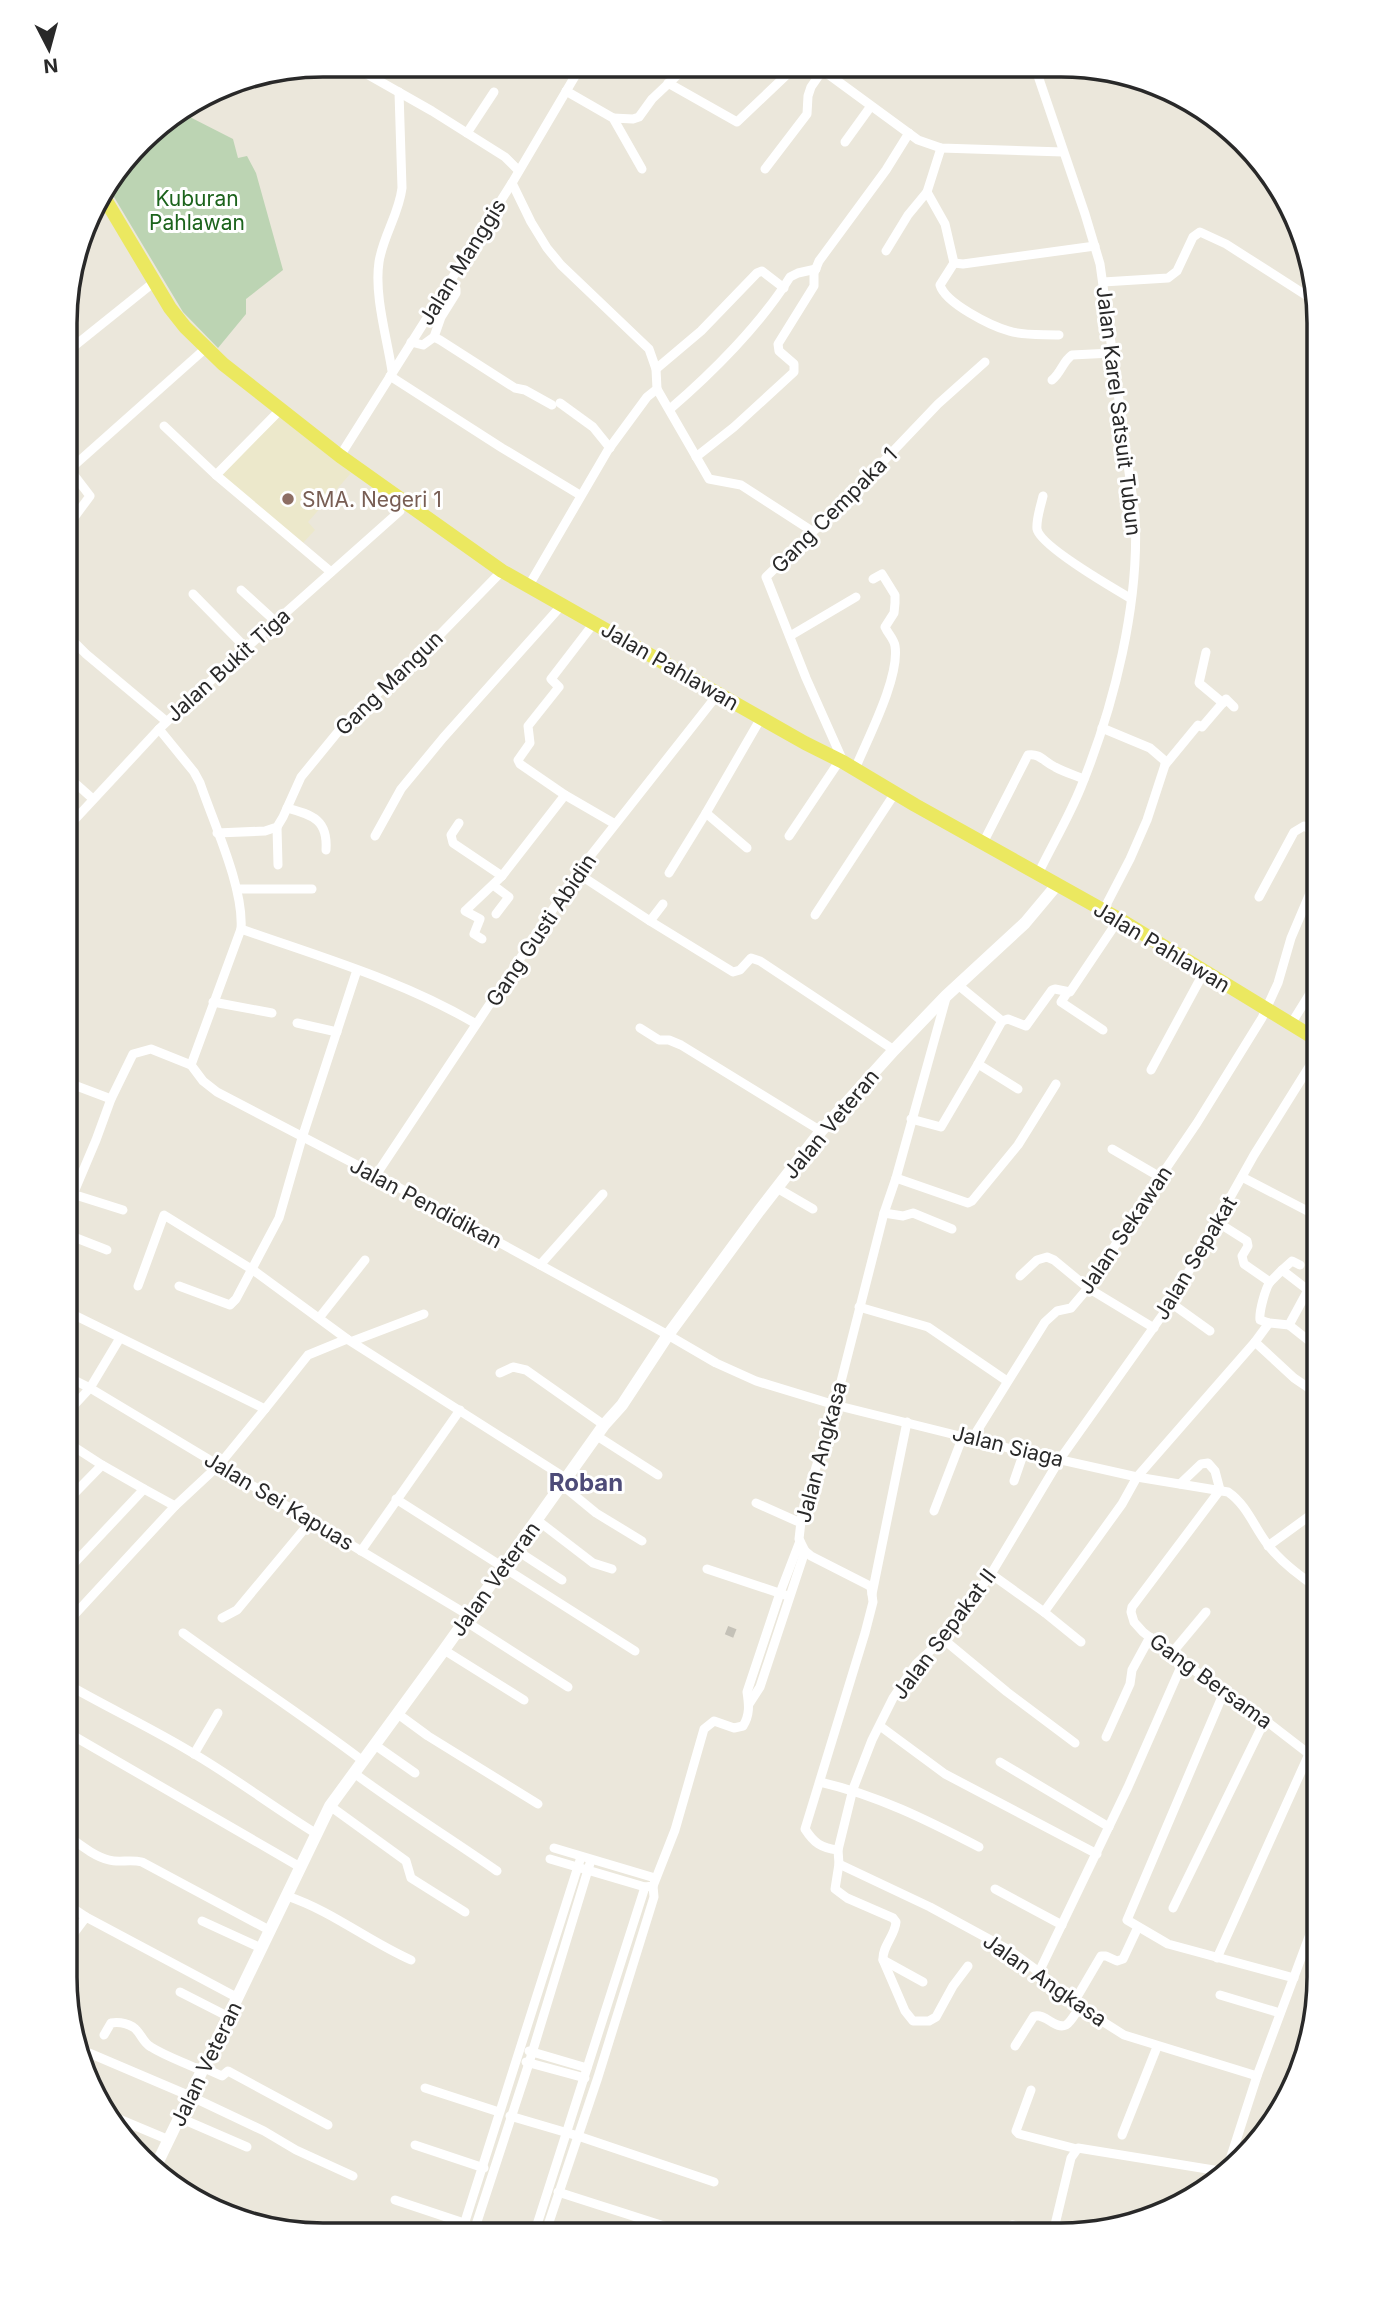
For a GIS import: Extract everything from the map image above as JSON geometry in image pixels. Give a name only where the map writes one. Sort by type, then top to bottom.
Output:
[{"type":"main road","name":"Jalan Pahlawan","points":[[107,204],[153,283],[177,317],[206,348],[403,508],[528,587],[1119,919],[1307,1033]]},
{"type":"street","points":[[668,83],[737,122],[784,77]]},
{"type":"street","points":[[765,169],[807,114],[808,96],[815,77]]},
{"type":"street","points":[[832,77],[918,140],[941,148],[1063,152]]},
{"type":"street","name":"Jalan Karel Satsuit Tubun","points":[[1038,77],[1095,246],[1103,282],[1135,515],[1136,553],[1122,657],[1102,728],[1082,785],[1038,874]]},
{"type":"street","points":[[374,78],[467,133],[518,170]]},
{"type":"street","name":"Jalan Manggis","points":[[340,456],[512,183],[575,78]]},
{"type":"street","points":[[566,91],[613,118],[633,119],[639,117],[652,99],[674,78]]},
{"type":"street","points":[[399,92],[401,195],[379,261],[379,287],[391,373],[502,448],[580,495]]},
{"type":"street","points":[[467,133],[494,92]]},
{"type":"street","points":[[845,142],[871,106]]},
{"type":"street","points":[[613,118],[642,169]]},
{"type":"street","points":[[696,457],[734,428],[794,372],[794,364],[779,351],[777,345],[814,286],[816,269],[909,133]]},
{"type":"street","points":[[886,251],[908,215],[927,192],[941,148]]},
{"type":"street","points":[[512,183],[531,222],[561,265],[649,349],[656,369],[657,389],[709,479],[741,485],[812,531]]},
{"type":"street","points":[[927,192],[945,224],[954,263],[940,285],[941,290],[981,319],[1009,332],[1059,335]]},
{"type":"street","points":[[1103,282],[1168,278],[1177,271],[1193,237],[1200,232],[1226,244],[1305,295]]},
{"type":"street","points":[[954,263],[1095,246]]},
{"type":"street","points":[[670,409],[702,381],[755,323],[793,275],[816,269]]},
{"type":"street","points":[[656,369],[701,331],[757,273],[762,271],[784,288]]},
{"type":"street","points":[[411,342],[427,344],[434,337],[441,317],[456,293],[451,281]]},
{"type":"street","points":[[77,344],[153,283]]},
{"type":"street","points":[[434,337],[514,388],[556,404],[593,427],[610,448]]},
{"type":"street","points":[[77,460],[206,348]]},
{"type":"street","points":[[1052,380],[1072,355],[1112,353]]},
{"type":"street","name":"Gang Cempaka 1","points":[[846,764],[766,578],[856,490],[938,404],[985,362]]},
{"type":"street","points":[[528,587],[610,448],[647,397],[657,389]]},
{"type":"street","points":[[216,475],[281,409]]},
{"type":"street","points":[[164,426],[216,475],[331,572]]},
{"type":"street","points":[[77,479],[90,496],[77,514]]},
{"type":"street","points":[[1043,496],[1038,524],[1040,536],[1082,569],[1130,598]]},
{"type":"street","name":"Jalan Bukit Tiga","points":[[191,1065],[241,929],[242,915],[237,889],[194,772],[162,725],[246,648],[273,619],[403,508]]},
{"type":"street","name":"Gang Mangun","points":[[277,827],[301,778],[346,722],[424,651],[502,571]]},
{"type":"street","points":[[789,836],[846,764],[886,693],[895,665],[895,642],[885,627],[894,613],[895,595],[882,574],[873,579]]},
{"type":"street","points":[[241,590],[273,619]]},
{"type":"street","points":[[193,594],[246,648]]},
{"type":"street","points":[[790,636],[856,597]]},
{"type":"street","points":[[375,836],[401,789],[561,606]]},
{"type":"street","points":[[593,623],[551,679],[559,687],[528,726],[530,743],[520,756],[520,764],[565,795],[615,824]]},
{"type":"street","points":[[77,645],[162,725],[77,817]]},
{"type":"street","points":[[1206,652],[1199,683],[1223,703]]},
{"type":"street","name":"Gang Gusti Abidin","points":[[376,1175],[577,873],[718,694]]},
{"type":"street","points":[[1103,911],[1134,850],[1165,765],[1226,698],[1234,707]]},
{"type":"street","points":[[669,873],[761,718]]},
{"type":"street","points":[[1102,728],[1150,748],[1165,761],[1165,765]]},
{"type":"street","points":[[983,843],[1028,755],[1032,753],[1041,756],[1056,768],[1084,779]]},
{"type":"street","points":[[77,785],[93,799]]},
{"type":"street","points":[[815,915],[895,793]]},
{"type":"street","points":[[482,939],[474,934],[480,919],[465,911],[502,876],[565,795]]},
{"type":"street","points":[[287,808],[315,818],[326,833],[326,850]]},
{"type":"street","points":[[706,813],[747,848]]},
{"type":"street","points":[[459,823],[451,835],[453,843],[502,876]]},
{"type":"street","points":[[1259,897],[1294,832],[1304,825],[1307,827]]},
{"type":"street","points":[[217,833],[265,831],[277,827],[278,865]]},
{"type":"street","points":[[577,873],[733,972],[740,970],[751,958],[760,961],[894,1050]]},
{"type":"street","points":[[493,885],[509,897],[496,914]]},
{"type":"street","name":"Jalan Veteran","points":[[159,2160],[330,1806],[622,1405],[668,1335],[821,1131],[894,1050],[946,996],[1025,923],[1056,886]]},
{"type":"street","points":[[237,889],[312,889]]},
{"type":"street","name":"Jalan Sekawan","points":[[934,1511],[968,1437],[1052,1314],[1071,1308],[1088,1288],[1197,1123],[1262,1018],[1278,983],[1291,938],[1307,901]]},
{"type":"street","points":[[650,921],[663,904]]},
{"type":"street","points":[[1103,1030],[1061,1002],[1119,919]]},
{"type":"street","points":[[241,929],[432,1000],[476,1024]]},
{"type":"street","points":[[179,1286],[230,1305],[253,1270],[279,1218],[357,970]]},
{"type":"street","points":[[1151,1070],[1204,972]]},
{"type":"street","points":[[958,985],[1002,1021],[1008,1020],[1026,1026],[1052,990],[1067,993]]},
{"type":"street","name":"Jalan Angkasa","points":[[872,1596],[871,1587],[805,1551],[800,1541],[800,1523],[835,1405],[884,1213],[946,996]]},
{"type":"street","points":[[1291,1024],[1307,999]]},
{"type":"street","points":[[213,1002],[272,1013]]},
{"type":"street","points":[[911,1119],[941,1127],[1002,1021]]},
{"type":"street","points":[[297,1023],[337,1032]]},
{"type":"street","points":[[640,1028],[659,1040],[676,1041],[821,1131]]},
{"type":"street","points":[[77,1177],[133,1054],[151,1049],[191,1065]]},
{"type":"street","points":[[978,1064],[1018,1088]]},
{"type":"street","name":"Jalan Pendidikan","points":[[191,1065],[203,1081],[217,1092],[376,1175],[668,1335]]},
{"type":"street","name":"Jalan Sepakat","points":[[1060,1459],[1171,1303],[1242,1177],[1307,1071]]},
{"type":"street","points":[[896,1178],[968,1203],[972,1201],[1018,1145],[1056,1084]]},
{"type":"street","points":[[77,1086],[111,1099]]},
{"type":"street","points":[[1112,1149],[1160,1177]]},
{"type":"street","points":[[1242,1177],[1306,1210]]},
{"type":"street","points":[[777,1188],[813,1209]]},
{"type":"street","points":[[540,1265],[603,1194]]},
{"type":"street","points":[[77,1196],[123,1210]]},
{"type":"street","points":[[884,1213],[903,1216],[913,1213],[952,1229]]},
{"type":"street","points":[[138,1286],[164,1215],[253,1270],[350,1340],[460,1410],[564,1482],[596,1513],[642,1541]]},
{"type":"street","points":[[1217,1222],[1247,1241],[1248,1246],[1242,1256],[1244,1264],[1270,1283]]},
{"type":"street","points":[[77,1238],[107,1250]]},
{"type":"street","points":[[1020,1276],[1037,1260],[1047,1257],[1088,1288],[1154,1328]]},
{"type":"street","points":[[319,1318],[365,1260]]},
{"type":"street","points":[[1300,1265],[1292,1261],[1270,1283],[1259,1315],[1260,1320],[1289,1325],[1306,1339]]},
{"type":"street","points":[[1282,1270],[1306,1289]]},
{"type":"street","points":[[1289,1325],[1306,1293]]},
{"type":"street","points":[[1171,1303],[1210,1331]]},
{"type":"street","points":[[859,1307],[928,1328],[1007,1381]]},
{"type":"street","points":[[77,1612],[175,1506],[219,1465],[308,1355],[424,1314]]},
{"type":"street","points":[[77,1316],[265,1409]]},
{"type":"street","points":[[1044,1612],[1122,1504],[1137,1477],[1269,1323]]},
{"type":"street","name":"Jalan Siaga","points":[[668,1335],[740,1375],[835,1405],[1137,1477],[1220,1490]]},
{"type":"street","points":[[77,1402],[90,1388],[120,1338]]},
{"type":"street","points":[[1255,1342],[1306,1386]]},
{"type":"street","points":[[500,1373],[513,1367],[526,1370],[658,1475]]},
{"type":"street","name":"Jalan Sei Kapuas","points":[[77,1382],[361,1550],[568,1687]]},
{"type":"street","points":[[361,1550],[460,1410]]},
{"type":"street","points":[[838,1850],[816,1844],[805,1829],[873,1602],[907,1422]]},
{"type":"street","points":[[77,1449],[175,1506]]},
{"type":"street","points":[[1014,1481],[1024,1452]]},
{"type":"street","name":"Jalan Sepakat II","points":[[883,1960],[883,1951],[894,1931],[893,1918],[847,1898],[835,1889],[838,1850],[853,1789],[868,1748],[893,1698],[916,1664],[943,1639],[991,1574],[1060,1459]]},
{"type":"street","points":[[1180,1484],[1201,1464],[1212,1465],[1220,1490],[1228,1492],[1239,1501],[1268,1546],[1306,1578]]},
{"type":"street","points":[[77,1491],[102,1465]]},
{"type":"street","points":[[77,1561],[144,1489]]},
{"type":"street","name":"Gang Bersama","points":[[1220,1490],[1132,1607],[1134,1622],[1171,1654],[1306,1752]]},
{"type":"street","points":[[397,1499],[635,1651]]},
{"type":"street","points":[[757,1503],[800,1523]]},
{"type":"street","points":[[1268,1546],[1306,1517]]},
{"type":"street","points":[[537,1520],[593,1563],[612,1569]]},
{"type":"street","points":[[222,1618],[237,1610],[311,1521]]},
{"type":"street","points":[[538,2223],[651,1884],[675,1830],[705,1730],[715,1721],[734,1728],[743,1726],[748,1719],[747,1692],[800,1541]]},
{"type":"street","points":[[516,1549],[562,1580]]},
{"type":"street","points":[[749,1704],[760,1687],[805,1551]]},
{"type":"street","points":[[707,1569],[790,1597]]},
{"type":"street","points":[[991,1574],[1082,1642]]},
{"type":"street","points":[[1171,1654],[1206,1612]]},
{"type":"street","points":[[183,1633],[363,1761]]},
{"type":"street","points":[[1106,1737],[1130,1684],[1132,1670],[1150,1637]]},
{"type":"street","points":[[943,1639],[1075,1743]]},
{"type":"street","points":[[444,1650],[524,1700]]},
{"type":"street","points":[[1040,1972],[1109,1828],[1183,1662]]},
{"type":"street","points":[[77,1690],[194,1754],[255,1791],[284,1814],[317,1834]]},
{"type":"street","points":[[1224,1692],[1127,1920],[1168,1944],[1294,1978]]},
{"type":"street","points":[[194,1754],[218,1713]]},
{"type":"street","points":[[398,1714],[428,1736],[538,1804]]},
{"type":"street","points":[[1173,1908],[1265,1720]]},
{"type":"street","points":[[880,1726],[945,1774],[1097,1854]]},
{"type":"street","points":[[77,1738],[300,1867]]},
{"type":"street","points":[[375,1745],[415,1773]]},
{"type":"street","points":[[1217,1958],[1306,1760]]},
{"type":"street","points":[[1000,1762],[1109,1828]]},
{"type":"street","points":[[354,1773],[497,1871]]},
{"type":"street","points":[[820,1782],[853,1789],[909,1811],[979,1847]]},
{"type":"street","points":[[330,1806],[406,1861],[411,1878],[465,1912]]},
{"type":"street","points":[[77,1842],[100,1857],[112,1861],[132,1859],[142,1862],[269,1930]]},
{"type":"street","points":[[554,1849],[651,1884]]},
{"type":"street","points":[[550,1859],[582,1870],[651,1884]]},
{"type":"street","points":[[395,2200],[464,2223],[520,2048],[586,1859]]},
{"type":"street","name":"Jalan Angkasa","points":[[839,1864],[974,1930],[1040,1972],[1077,2004],[1124,2035],[1257,2076]]},
{"type":"street","points":[[476,2223],[529,2063],[582,1870]]},
{"type":"street","points":[[548,2223],[598,2077],[654,1896],[651,1884]]},
{"type":"street","points":[[995,1889],[1062,1925]]},
{"type":"street","points":[[287,1896],[333,1916],[384,1948],[411,1960]]},
{"type":"street","points":[[77,1911],[238,1998]]},
{"type":"street","points":[[77,1929],[86,1917]]},
{"type":"street","points":[[202,1921],[261,1948]]},
{"type":"street","points":[[1015,2046],[1034,2017],[1039,2015],[1057,2025],[1066,2025],[1101,1956],[1117,1961],[1123,1959],[1138,1927]]},
{"type":"street","points":[[1232,2154],[1257,2076],[1306,1945]]},
{"type":"street","points":[[883,1960],[907,2015],[913,2021],[921,2022],[936,2017],[968,1966]]},
{"type":"street","points":[[883,1960],[923,1982]]},
{"type":"street","points":[[180,1992],[229,2017]]},
{"type":"street","points":[[1220,1995],[1280,2013]]},
{"type":"street","points":[[104,2035],[111,2023],[119,2022],[132,2026],[142,2041],[151,2048],[222,2076],[228,2071],[328,2125]]},
{"type":"street","points":[[1122,2135],[1157,2047]]},
{"type":"street","points":[[520,2048],[598,2077]]},
{"type":"street","points":[[89,2053],[190,2096],[353,2176]]},
{"type":"street","points":[[517,2059],[586,2073]]},
{"type":"street","points":[[425,2088],[499,2112]]},
{"type":"street","points":[[1031,2090],[1016,2131],[1019,2134],[1077,2149],[1213,2171]]},
{"type":"street","points":[[510,2116],[714,2182]]},
{"type":"street","points":[[180,2118],[247,2147]]},
{"type":"street","points":[[123,2121],[169,2140]]},
{"type":"street","points":[[415,2145],[492,2171]]},
{"type":"street","points":[[1060,2223],[1072,2158],[1077,2149]]},
{"type":"street","points":[[558,2192],[655,2223]]},
{"type":"shaded area","name":"SMA. Negeri 1","points":[[278,416],[351,473],[308,522],[315,530],[301,545],[222,475]]},
{"type":"green space","name":"Kuburan Pahlawan","points":[[189,116],[233,139],[238,158],[247,156],[256,173],[283,270],[246,299],[246,314],[218,348],[183,312],[113,195],[149,149]]},
{"type":"tunnel","points":[[729,1636],[733,1626]]},
{"type":"place","name":"SMA. Negeri 1","points":[[288,499]]},
{"type":"district","name":"Roban","points":[[586,1482]]}]
